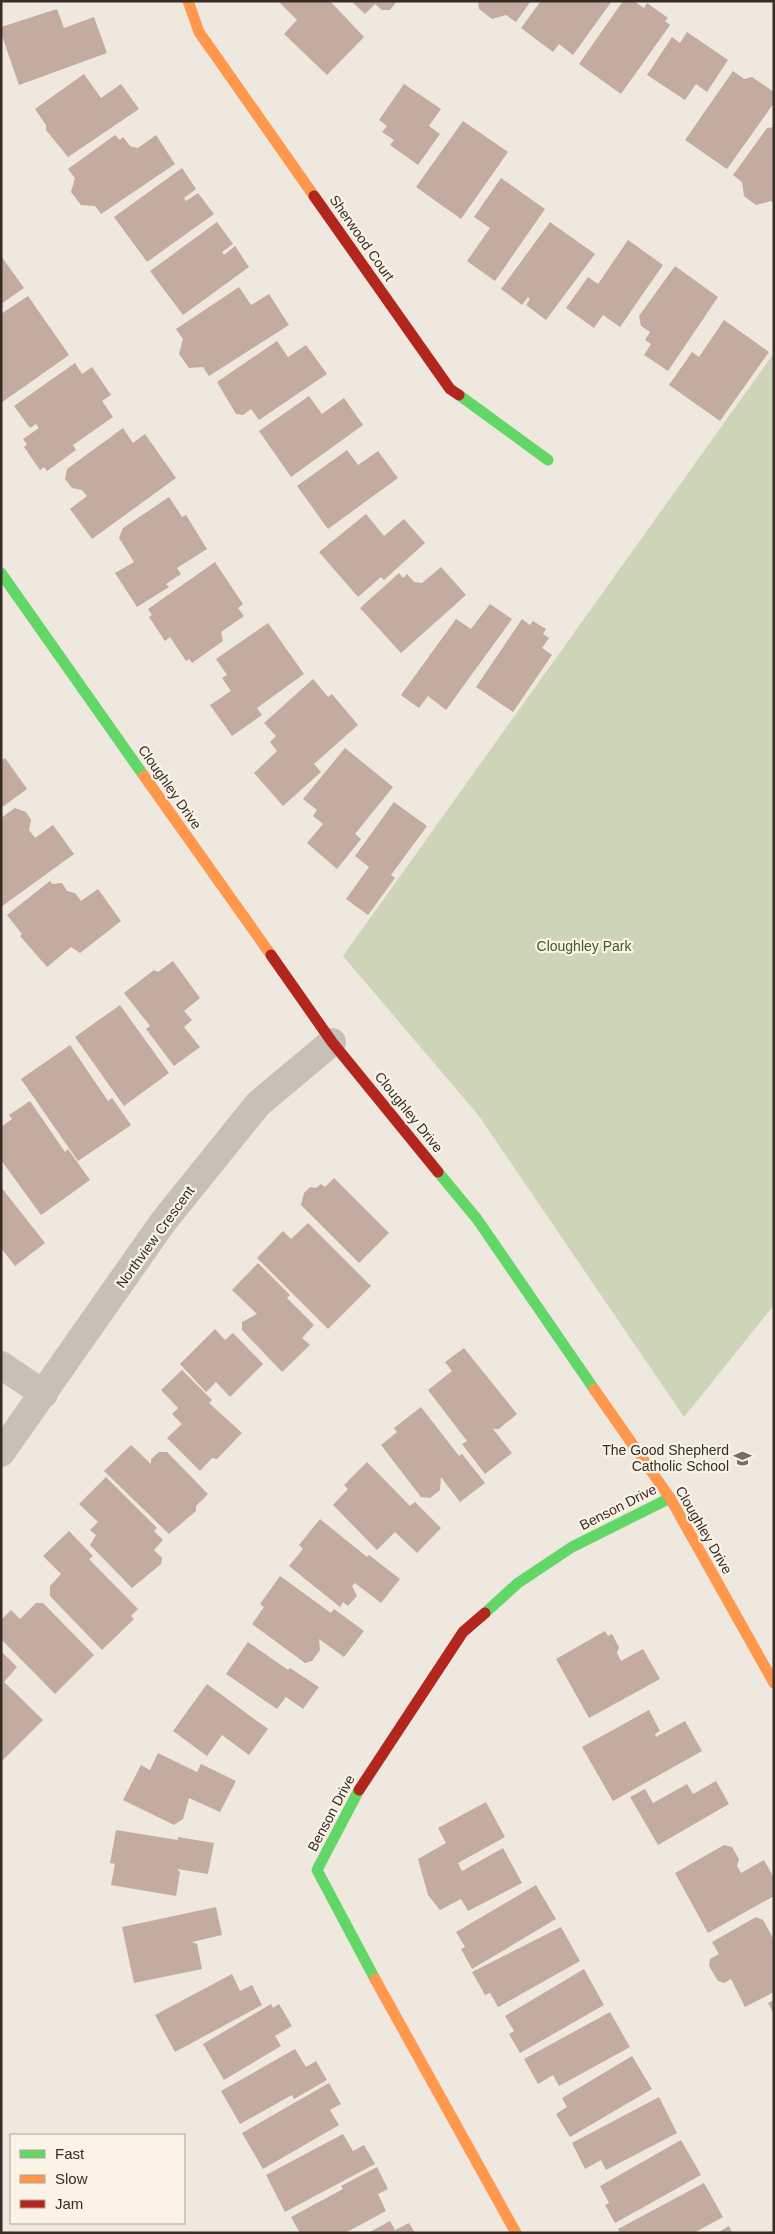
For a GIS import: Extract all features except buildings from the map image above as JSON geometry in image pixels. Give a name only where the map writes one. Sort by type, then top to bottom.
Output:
[{"type":"street","name":"Sherwood Court","points":[[188,1],[198,32],[450,389],[548,460]]},
{"type":"street","name":"Cloughley Drive","points":[[1,573],[332,1042],[478,1219],[670,1498],[774,1683]]},
{"type":"street","name":"Northview Crescent","points":[[1,1453],[163,1222],[258,1104],[332,1042]]},
{"type":"street","points":[[1,1364],[44,1394]]},
{"type":"street","name":"Benson Drive","points":[[516,2233],[407,2038],[317,1870],[358,1791],[463,1632],[518,1583],[572,1548],[670,1498]]},
{"type":"green space","name":"Cloughley Park","points":[[774,353],[774,1305],[684,1417],[479,1116],[343,956]]},
{"type":"traffic: fast","points":[[459,395],[548,460]]},
{"type":"traffic: fast","points":[[1,573],[144,776]]},
{"type":"traffic: fast","points":[[438,1172],[477,1219],[594,1389]]},
{"type":"traffic: fast","points":[[485,1613],[518,1583],[572,1547],[670,1498]]},
{"type":"traffic: fast","points":[[359,1790],[317,1870],[375,1979]]},
{"type":"traffic: slow","points":[[188,1],[199,32],[314,196]]},
{"type":"traffic: slow","points":[[144,776],[271,955]]},
{"type":"traffic: slow","points":[[594,1389],[670,1498],[774,1683]]},
{"type":"traffic: slow","points":[[375,1979],[516,2233]]},
{"type":"traffic: jam","points":[[314,196],[450,389],[459,395]]},
{"type":"traffic: jam","points":[[271,955],[332,1042],[438,1172]]},
{"type":"traffic: jam","points":[[359,1790],[463,1632],[485,1613]]},
{"type":"place","name":"The Good Shepherd Catholic School","points":[[743,1458]]}]
